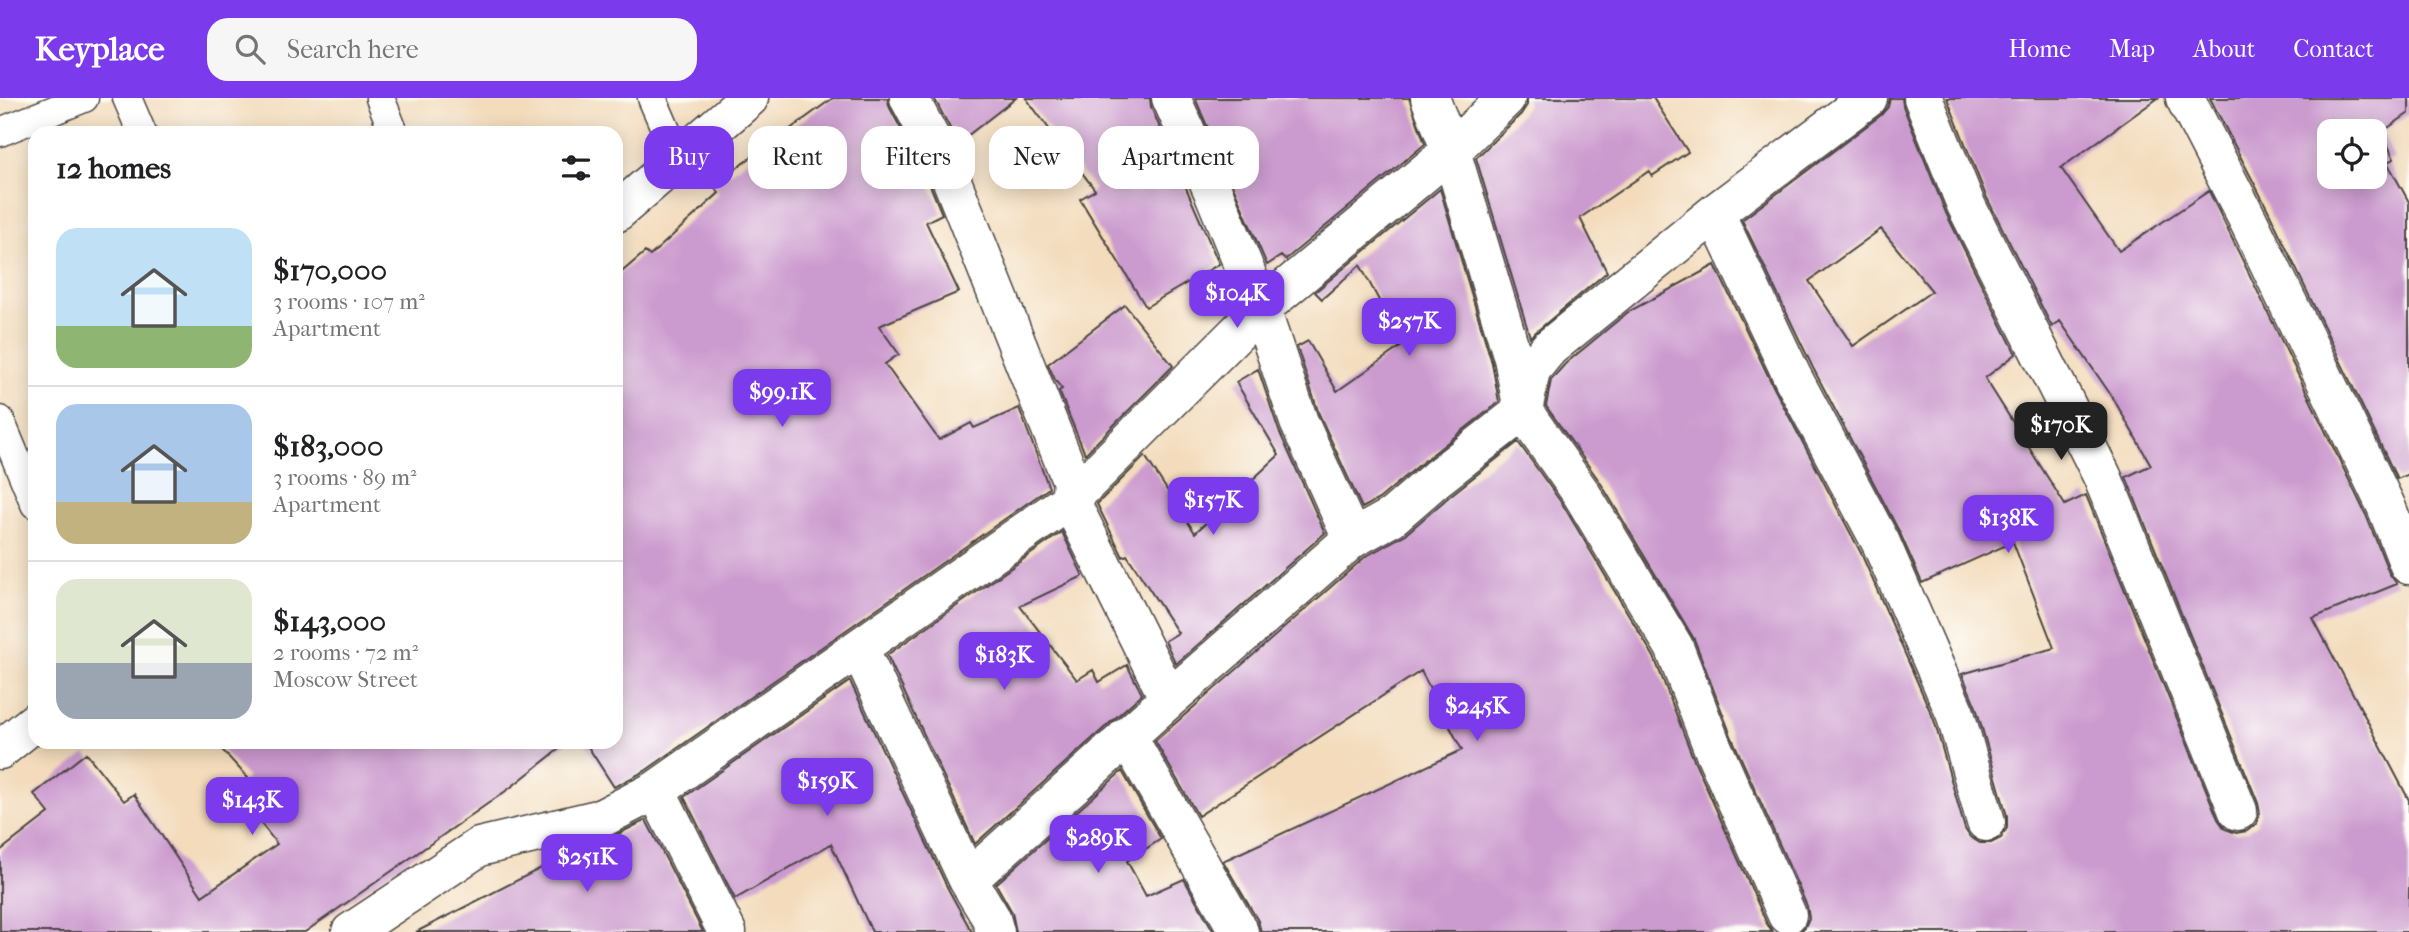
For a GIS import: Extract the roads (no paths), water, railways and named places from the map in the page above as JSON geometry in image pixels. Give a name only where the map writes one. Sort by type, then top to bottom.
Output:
[{"type":"street","points":[[716,126],[749,98]]},
{"type":"street","points":[[909,98],[948,171],[1072,482],[1070,499],[1169,699]]},
{"type":"street","points":[[1171,98],[1261,309],[1299,422],[1353,539]]},
{"type":"street","points":[[1430,98],[1451,151],[1513,358],[1523,411],[1581,493],[1674,647],[1712,746],[1787,915]]},
{"type":"street","points":[[351,932],[479,848],[603,818],[656,790],[1070,499],[1261,309],[1451,151],[1506,98]]},
{"type":"street","points":[[968,880],[1127,736],[1353,539],[1392,517],[1523,411],[1531,370],[1549,348],[1716,213],[1868,98]]},
{"type":"street","points":[[1923,98],[1966,205],[2102,476],[2238,811]]},
{"type":"street","points":[[2185,98],[2248,220],[2386,506],[2409,565]]},
{"type":"street","points":[[623,207],[644,188]]},
{"type":"street","points":[[1716,213],[1793,378],[1881,543],[1955,713],[1986,822]]},
{"type":"street","points":[[859,648],[968,880],[991,918],[995,932]]},
{"type":"street","points":[[0,750],[28,728]]},
{"type":"street","points":[[1127,736],[1239,932]]},
{"type":"street","points":[[656,790],[727,932]]},
{"type":"lane","points":[[0,132],[84,98]]},
{"type":"lane","points":[[127,98],[139,126]]},
{"type":"lane","points":[[380,98],[391,126]]},
{"type":"lane","points":[[652,98],[664,126]]},
{"type":"lane","points":[[0,420],[28,487]]}]
